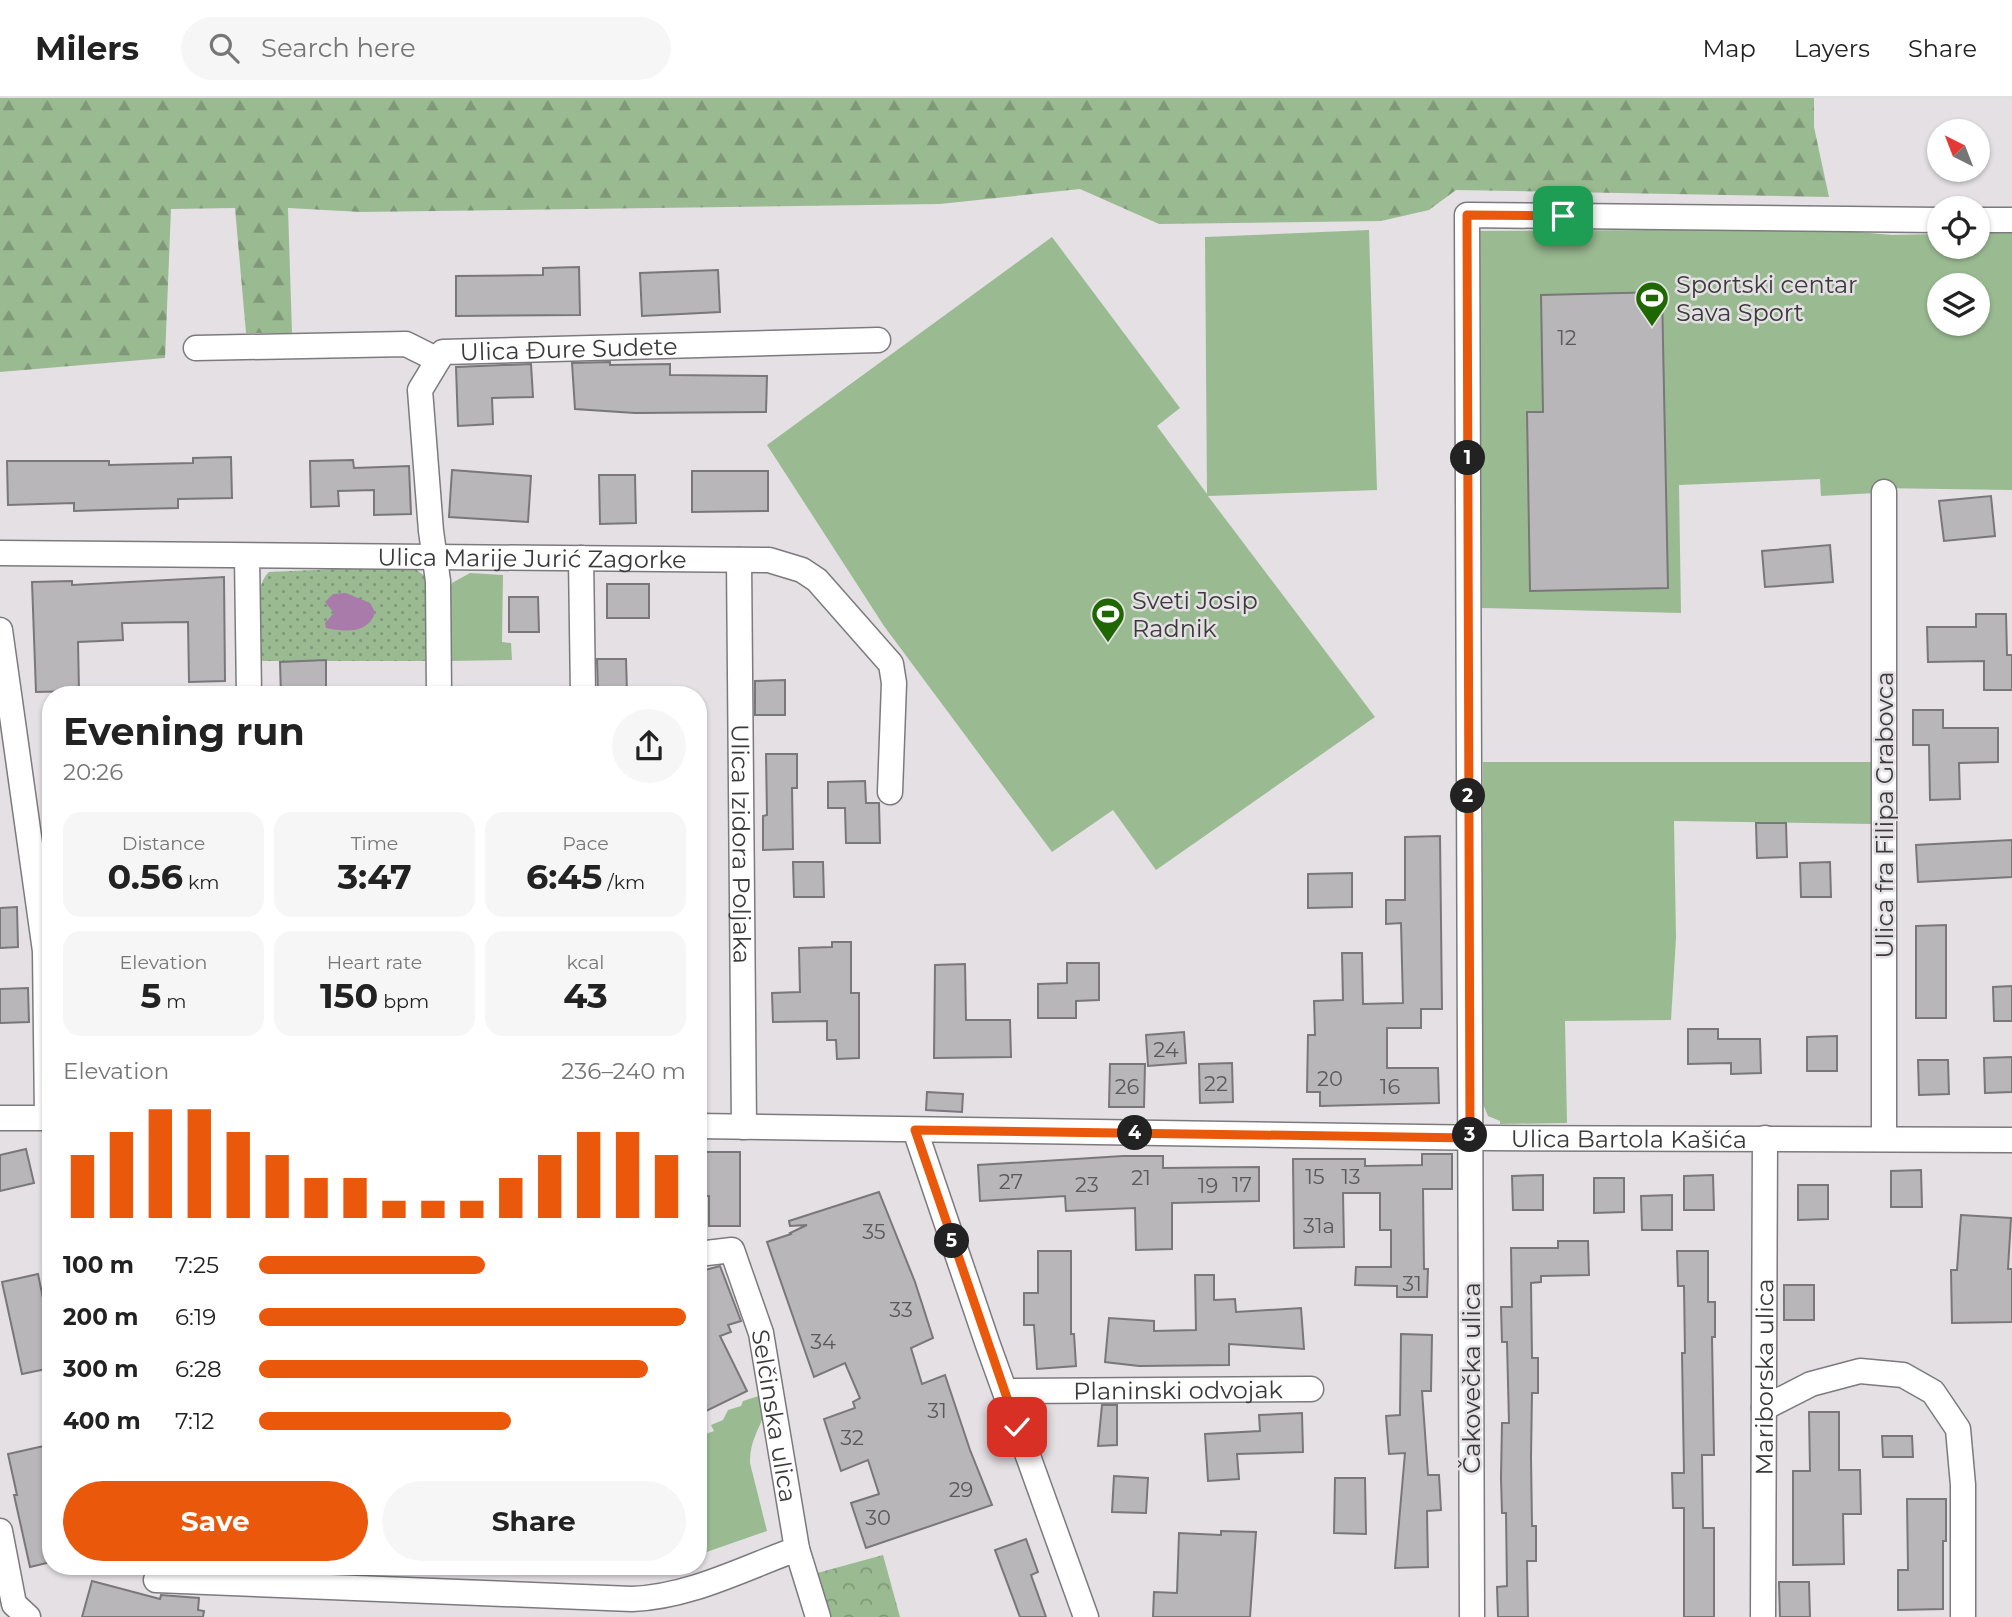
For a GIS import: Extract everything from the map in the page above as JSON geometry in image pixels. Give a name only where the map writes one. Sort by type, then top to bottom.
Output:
[{"type":"street","name":"Čakovečka ulica","points":[[1472,1617],[1467,215],[1927,219]]},
{"type":"street","points":[[1990,220],[2012,220]]},
{"type":"street","name":"Ulica Đure Sudete","points":[[439,686],[438,581],[431,531],[421,390],[443,352],[878,340]]},
{"type":"street","points":[[196,348],[406,344],[438,360]]},
{"type":"street","name":"Ulica fra Filipa Grabovca","points":[[1884,492],[1884,1139]]},
{"type":"street","name":"Ulica Marije Jurić Zagorke","points":[[0,552],[769,560],[802,570],[817,580],[891,664],[894,684],[890,792]]},
{"type":"street","points":[[247,556],[248,686]]},
{"type":"street","points":[[581,558],[583,686]]},
{"type":"street","name":"Ulica Izidora Poljaka","points":[[739,560],[744,1127]]},
{"type":"street","points":[[0,630],[42,930]]},
{"type":"street","points":[[0,1118],[42,1118]]},
{"type":"street","name":"Ulica Bartola Kašića","points":[[707,1126],[1470,1138],[2012,1140]]},
{"type":"street","points":[[915,1130],[1086,1617]]},
{"type":"street","name":"Mariborska ulica","points":[[1762,1617],[1765,1138]]},
{"type":"street","name":"Selčinska ulica","points":[[707,1253],[732,1250],[761,1333],[797,1549],[818,1617]]},
{"type":"street","points":[[1764,1408],[1811,1384],[1860,1371],[1903,1376],[1933,1392],[1958,1429],[1963,1485],[1963,1617]]},
{"type":"street","name":"Planinski odvojak","points":[[1005,1391],[1311,1390]]},
{"type":"street","points":[[0,1531],[14,1604],[28,1617]]},
{"type":"street","points":[[156,1580],[285,1575],[618,1598],[658,1598],[797,1549]]},
{"type":"green space","points":[[0,98],[1814,98],[1814,127],[1829,197],[1456,190],[1429,210],[1381,221],[1159,224],[1080,189],[940,204],[361,212],[288,208],[292,333],[246,333],[235,208],[171,209],[165,358],[0,372]]},
{"type":"green space","name":"Sportski centar Sava Sport","points":[[1823,229],[1892,235],[1927,234],[1927,259],[1990,259],[1990,232],[2012,231],[2012,490],[1876,488],[1875,493],[1821,496],[1820,479],[1679,485],[1681,613],[1482,608],[1477,231]]},
{"type":"green space","points":[[1369,230],[1377,490],[1208,496],[1375,717],[1156,870],[1113,810],[1052,852],[884,626],[767,445],[1052,237],[1180,408],[1157,426],[1207,494],[1205,237]]},
{"type":"green space","points":[[413,567],[427,578],[429,661],[261,661],[258,601],[263,579],[269,572]]},
{"type":"green space","points":[[470,573],[503,575],[502,642],[511,643],[512,660],[449,661],[448,594],[452,583]]},
{"type":"green space","points":[[1483,762],[1874,762],[1873,824],[1674,821],[1676,938],[1671,1020],[1565,1021],[1567,1123],[1500,1124],[1500,1121],[1488,1116],[1483,1104]]},
{"type":"green space","points":[[768,1393],[750,1463],[767,1531],[707,1552],[707,1434],[714,1431],[711,1425],[723,1420],[728,1410],[741,1406],[743,1401]]},
{"type":"green space","points":[[883,1555],[900,1617],[822,1617],[810,1575]]},
{"type":"shaded area","points":[[346,593],[370,603],[375,612],[372,619],[362,628],[355,630],[326,628],[325,623],[334,613],[325,602],[333,594]]},
{"type":"building","points":[[579,267],[580,315],[456,316],[456,276],[543,275],[543,268]]},
{"type":"building","points":[[718,270],[720,312],[642,316],[640,273]]},
{"type":"building","points":[[1662,292],[1668,588],[1530,591],[1527,412],[1543,412],[1541,295]]},
{"type":"building","points":[[610,362],[610,365],[670,364],[670,375],[767,376],[766,412],[635,413],[575,409],[572,363]]},
{"type":"building","points":[[531,364],[533,397],[492,398],[493,424],[458,426],[456,367]]},
{"type":"building","points":[[231,457],[232,498],[178,499],[178,508],[74,511],[74,503],[8,505],[7,461],[109,461],[109,465],[193,463],[193,458]]},
{"type":"building","points":[[353,460],[354,468],[409,466],[411,514],[374,515],[374,490],[338,491],[339,506],[311,507],[310,461]]},
{"type":"building","points":[[452,470],[531,476],[528,522],[449,517]]},
{"type":"building","points":[[692,471],[768,471],[768,511],[692,512]]},
{"type":"building","points":[[599,475],[635,475],[636,523],[600,524]]},
{"type":"building","points":[[1991,496],[1995,536],[1944,541],[1939,501]]},
{"type":"building","points":[[1830,545],[1833,582],[1765,587],[1762,551]]},
{"type":"building","points":[[224,577],[225,681],[189,682],[188,622],[122,623],[123,640],[78,642],[79,686],[42,686],[42,692],[36,692],[32,582],[72,581],[72,585]]},
{"type":"building","points":[[607,584],[649,584],[649,618],[607,618]]},
{"type":"building","points":[[509,597],[538,597],[539,632],[509,632]]},
{"type":"building","points":[[1976,614],[2006,614],[2007,655],[2012,655],[2012,690],[1984,690],[1984,661],[1928,662],[1927,627],[1976,627]]},
{"type":"building","points":[[597,659],[626,659],[627,686],[598,686]]},
{"type":"building","points":[[326,660],[326,686],[281,686],[280,662]]},
{"type":"building","points":[[785,680],[785,715],[755,715],[755,681]]},
{"type":"building","points":[[1913,710],[1943,710],[1943,728],[1998,728],[1998,762],[1959,763],[1960,799],[1930,800],[1929,745],[1913,745]]},
{"type":"building","points":[[766,754],[797,754],[797,788],[792,788],[793,849],[763,850],[763,816],[767,815]]},
{"type":"building","points":[[865,781],[866,803],[879,803],[880,843],[846,843],[845,808],[828,808],[828,782]]},
{"type":"building","points":[[1756,823],[1786,823],[1787,857],[1757,858]]},
{"type":"building","points":[[1440,836],[1442,1009],[1421,1009],[1421,1028],[1387,1028],[1387,1068],[1438,1068],[1439,1103],[1320,1106],[1320,1092],[1307,1092],[1308,1035],[1315,1035],[1314,1001],[1343,1000],[1342,953],[1362,953],[1363,1004],[1403,1003],[1401,923],[1386,924],[1386,900],[1405,900],[1405,837]]},
{"type":"building","points":[[2012,840],[2012,877],[1918,882],[1916,845]]},
{"type":"building","points":[[793,862],[823,862],[824,897],[794,897]]},
{"type":"building","points":[[1830,862],[1831,897],[1801,897],[1800,863]]},
{"type":"building","points":[[1352,873],[1352,907],[1308,908],[1308,874]]},
{"type":"building","points":[[17,907],[18,947],[0,948],[0,908]]},
{"type":"building","points":[[1946,925],[1946,1018],[1916,1018],[1916,926]]},
{"type":"building","points":[[832,942],[851,942],[851,993],[859,993],[859,1058],[837,1059],[836,1040],[827,1040],[827,1021],[773,1022],[772,993],[800,992],[799,948],[832,947]]},
{"type":"building","points":[[1067,963],[1099,963],[1099,1000],[1076,1001],[1076,1018],[1038,1018],[1038,984],[1067,983]]},
{"type":"building","points":[[965,964],[966,1020],[1010,1020],[1011,1057],[934,1058],[935,965]]},
{"type":"building","points":[[2012,986],[2012,1021],[1994,1021],[1993,987]]},
{"type":"building","points":[[28,988],[29,1022],[0,1023],[0,989]]},
{"type":"building","points":[[1688,1029],[1718,1029],[1718,1039],[1760,1039],[1761,1073],[1731,1074],[1731,1063],[1688,1064]]},
{"type":"building","points":[[1184,1032],[1186,1063],[1148,1066],[1146,1035]]},
{"type":"building","points":[[1837,1036],[1837,1071],[1807,1071],[1807,1037]]},
{"type":"building","points":[[2012,1057],[2012,1092],[1985,1093],[1984,1058]]},
{"type":"building","points":[[1918,1060],[1948,1060],[1949,1094],[1919,1095]]},
{"type":"building","points":[[1232,1063],[1233,1102],[1200,1103],[1199,1064]]},
{"type":"building","points":[[1110,1064],[1145,1064],[1144,1107],[1109,1107]]},
{"type":"building","points":[[927,1092],[963,1094],[962,1112],[926,1110]]},
{"type":"building","points":[[26,1149],[34,1183],[0,1191],[0,1155]]},
{"type":"building","points":[[707,1152],[740,1152],[740,1226],[709,1226]]},
{"type":"building","points":[[1422,1154],[1452,1154],[1452,1189],[1423,1189],[1427,1297],[1397,1297],[1397,1286],[1355,1285],[1356,1267],[1391,1267],[1391,1230],[1380,1230],[1380,1193],[1343,1193],[1344,1247],[1294,1248],[1293,1159],[1365,1159],[1365,1166],[1422,1165]]},
{"type":"building","points":[[1163,1156],[1163,1168],[1259,1167],[1259,1201],[1172,1203],[1172,1249],[1136,1250],[1135,1208],[1066,1211],[1065,1196],[980,1201],[978,1165]]},
{"type":"building","points":[[1921,1170],[1922,1207],[1891,1207],[1891,1171]]},
{"type":"building","points":[[1543,1175],[1543,1210],[1513,1210],[1512,1176]]},
{"type":"building","points":[[1713,1175],[1714,1210],[1684,1210],[1684,1176]]},
{"type":"building","points":[[1594,1178],[1624,1178],[1624,1212],[1594,1213]]},
{"type":"building","points":[[1798,1185],[1828,1185],[1828,1219],[1798,1220]]},
{"type":"building","points":[[879,1192],[915,1282],[933,1338],[911,1348],[922,1384],[945,1375],[992,1505],[866,1548],[851,1503],[879,1494],[868,1460],[841,1471],[824,1419],[855,1408],[853,1402],[860,1398],[845,1363],[814,1377],[767,1242],[807,1225],[790,1226],[789,1221]]},
{"type":"building","points":[[1672,1195],[1672,1230],[1642,1230],[1641,1196]]},
{"type":"building","points":[[1961,1215],[2011,1218],[2008,1269],[2012,1269],[2012,1322],[1952,1323],[1951,1270],[1957,1270]]},
{"type":"building","points":[[1558,1241],[1588,1241],[1589,1275],[1541,1276],[1541,1282],[1531,1283],[1532,1358],[1538,1358],[1538,1393],[1532,1393],[1531,1457],[1532,1526],[1536,1526],[1536,1561],[1527,1561],[1528,1617],[1498,1617],[1497,1587],[1507,1586],[1506,1513],[1502,1513],[1501,1478],[1502,1423],[1509,1423],[1507,1342],[1502,1342],[1501,1307],[1512,1307],[1511,1248],[1558,1248]]},
{"type":"building","points":[[1038,1251],[1071,1251],[1071,1334],[1074,1334],[1076,1366],[1037,1369],[1034,1325],[1024,1325],[1024,1293],[1038,1293]]},
{"type":"building","points":[[1677,1251],[1708,1251],[1708,1302],[1715,1302],[1715,1337],[1712,1337],[1714,1455],[1702,1455],[1703,1528],[1714,1528],[1714,1617],[1684,1617],[1684,1508],[1673,1508],[1672,1473],[1684,1473],[1684,1286],[1678,1286]]},
{"type":"building","points":[[720,1266],[741,1321],[728,1325],[731,1332],[720,1336],[747,1391],[707,1411],[707,1270]]},
{"type":"building","points":[[38,1274],[42,1293],[42,1370],[22,1374],[2,1282]]},
{"type":"building","points":[[1195,1275],[1214,1275],[1214,1300],[1235,1299],[1236,1312],[1301,1308],[1304,1349],[1229,1344],[1229,1365],[1139,1366],[1105,1362],[1109,1318],[1154,1321],[1154,1331],[1196,1330]]},
{"type":"building","points":[[1784,1285],[1814,1285],[1814,1320],[1784,1320]]},
{"type":"building","points":[[1401,1334],[1432,1335],[1431,1391],[1422,1391],[1428,1475],[1439,1475],[1441,1510],[1427,1511],[1428,1567],[1395,1568],[1405,1453],[1389,1454],[1386,1416],[1400,1415]]},
{"type":"building","points":[[1102,1405],[1117,1405],[1117,1445],[1098,1446]]},
{"type":"building","points":[[1809,1412],[1839,1412],[1839,1470],[1860,1470],[1861,1514],[1843,1514],[1844,1564],[1793,1565],[1793,1471],[1810,1471]]},
{"type":"building","points":[[1302,1413],[1303,1452],[1237,1454],[1239,1479],[1208,1481],[1205,1434],[1260,1431],[1259,1415]]},
{"type":"building","points":[[1882,1436],[1912,1436],[1913,1457],[1883,1457]]},
{"type":"building","points":[[42,1446],[42,1564],[30,1567],[8,1454]]},
{"type":"building","points":[[1114,1476],[1148,1478],[1146,1513],[1112,1512]]},
{"type":"building","points":[[1335,1478],[1365,1478],[1366,1534],[1334,1533]]},
{"type":"building","points":[[1907,1499],[1946,1499],[1943,1609],[1898,1610],[1898,1570],[1908,1570]]},
{"type":"building","points":[[1221,1531],[1256,1532],[1250,1617],[1153,1617],[1154,1592],[1177,1593],[1179,1533],[1221,1535]]},
{"type":"building","points":[[1026,1539],[1038,1572],[1031,1575],[1046,1617],[1020,1617],[995,1550]]},
{"type":"building","points":[[92,1581],[160,1599],[161,1595],[199,1598],[198,1610],[204,1611],[203,1617],[82,1617]]},
{"type":"building","points":[[1779,1582],[1809,1582],[1810,1617],[1780,1617]]},
{"type":"place","name":"Sportski centar Sava Sport","points":[[1652,328]]},
{"type":"place","name":"Sveti Josip Radnik","points":[[1108,644]]},
{"type":"route","points":[[1017,1427],[915,1130],[1470,1138],[1467,215],[1563,216]]}]
